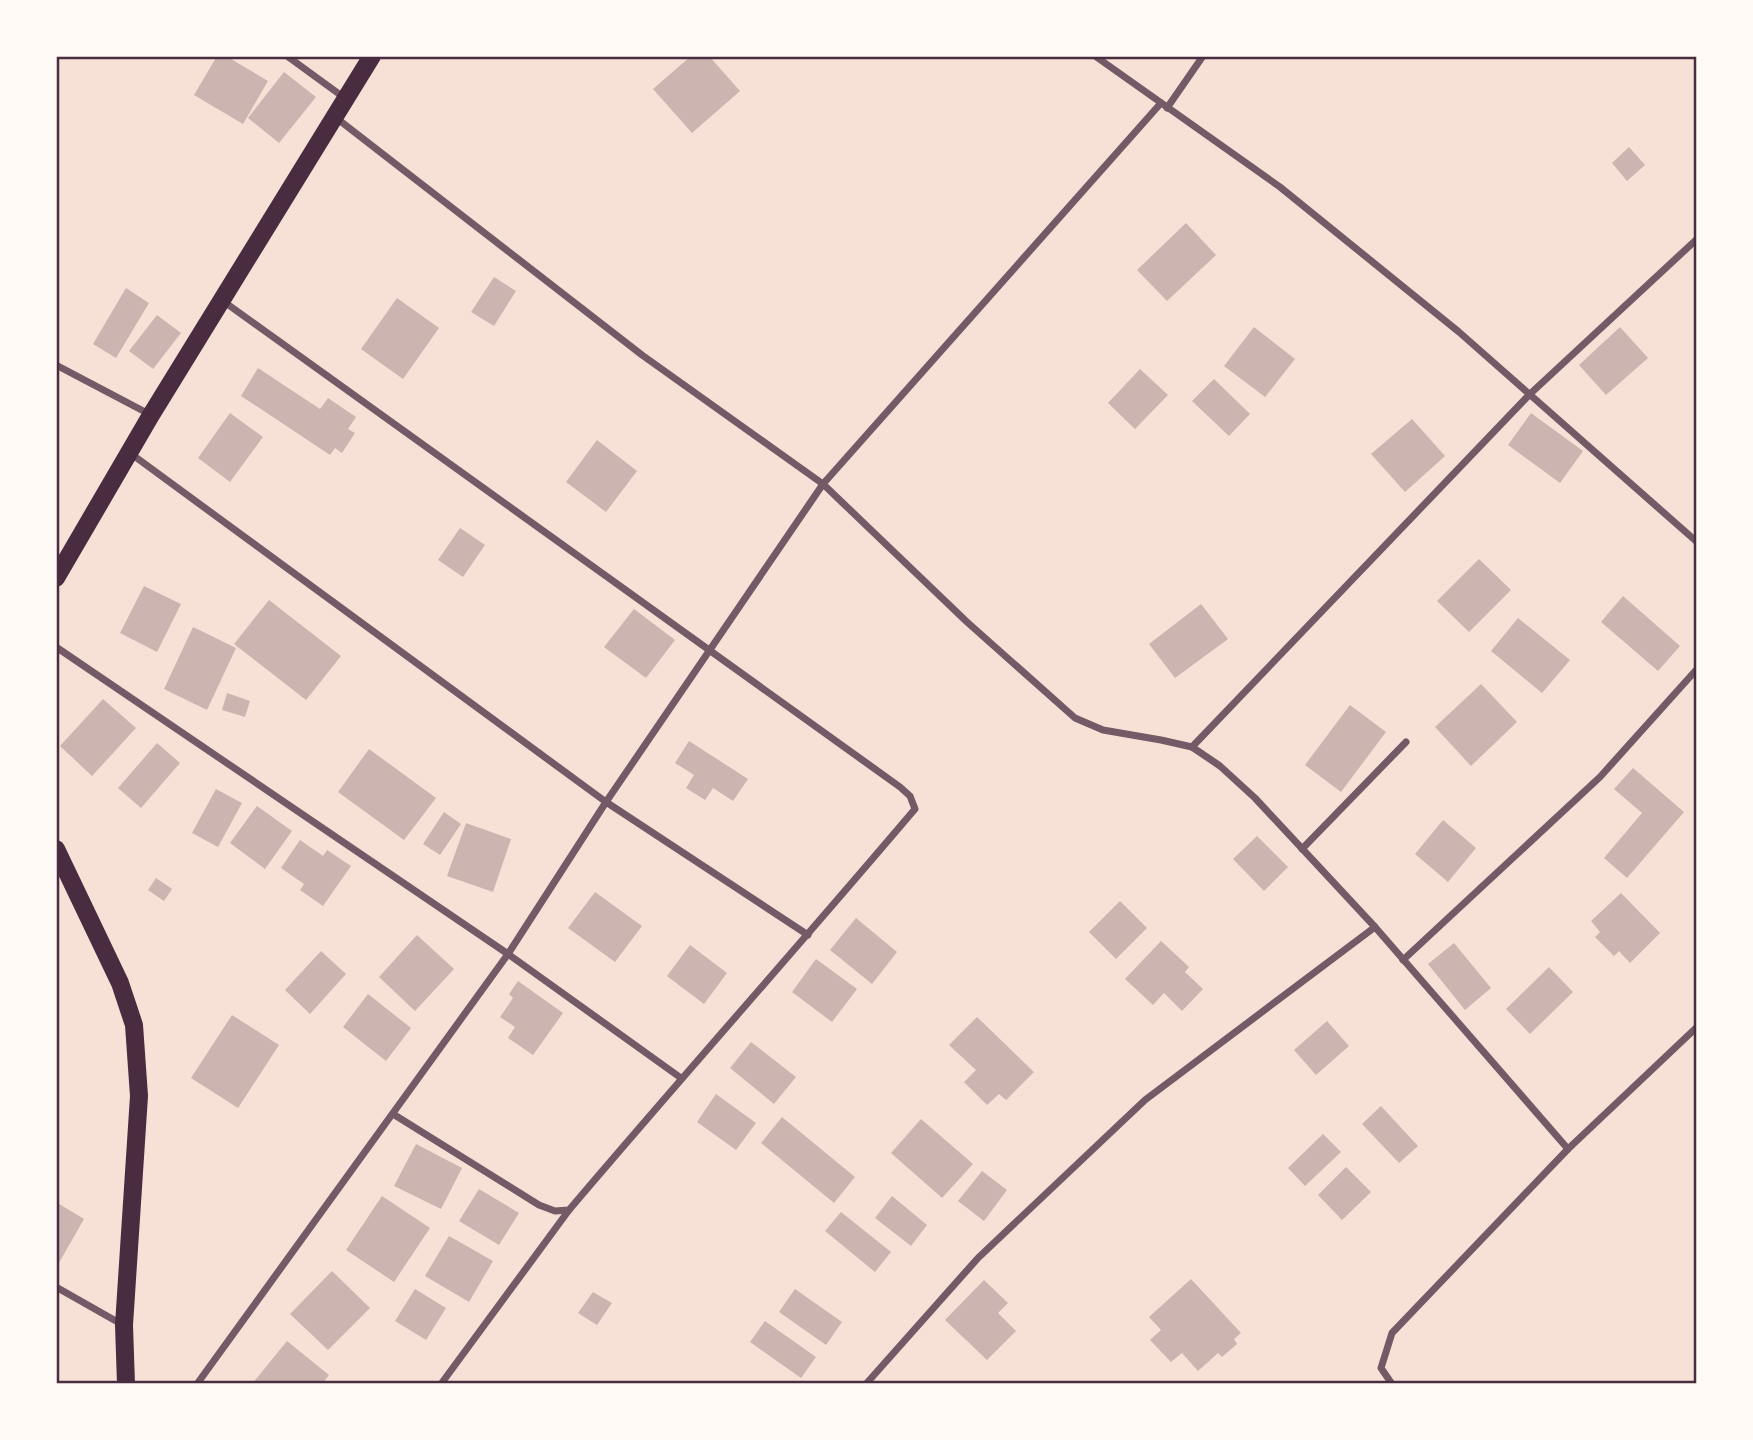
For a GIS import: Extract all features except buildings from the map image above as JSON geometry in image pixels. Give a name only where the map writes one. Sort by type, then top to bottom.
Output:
[{"type":"main road","points":[[56,578],[151,415],[372,56]]},
{"type":"main road","points":[[56,849],[120,983],[134,1026],[139,1096],[124,1325],[126,1384]]},
{"type":"street","points":[[286,56],[346,99]]},
{"type":"street","points":[[1094,56],[1280,187],[1460,332],[1697,542]]},
{"type":"street","points":[[197,1384],[508,954],[606,802],[822,484],[1164,105],[1203,56]]},
{"type":"street","points":[[334,117],[642,355],[822,484],[967,622],[1075,718],[1103,730],[1192,747],[1220,766],[1375,928],[1568,1149]]},
{"type":"street","points":[[1192,747],[1530,394],[1697,239]]},
{"type":"street","points":[[222,300],[900,788],[914,804],[915,809],[808,935],[569,1210],[441,1384]]},
{"type":"street","points":[[56,365],[151,415]]},
{"type":"street","points":[[130,452],[606,802],[808,935]]},
{"type":"street","points":[[56,647],[508,954],[681,1078]]},
{"type":"street","points":[[1403,960],[1600,777],[1697,669]]},
{"type":"street","points":[[1302,849],[1406,742]]},
{"type":"street","points":[[866,1384],[978,1258],[1145,1100],[1375,928]]},
{"type":"street","points":[[1392,1384],[1381,1368],[1392,1333],[1568,1149],[1697,1027]]},
{"type":"street","points":[[393,1114],[539,1205],[555,1210],[569,1210]]},
{"type":"street","points":[[56,1287],[124,1325]]}]
